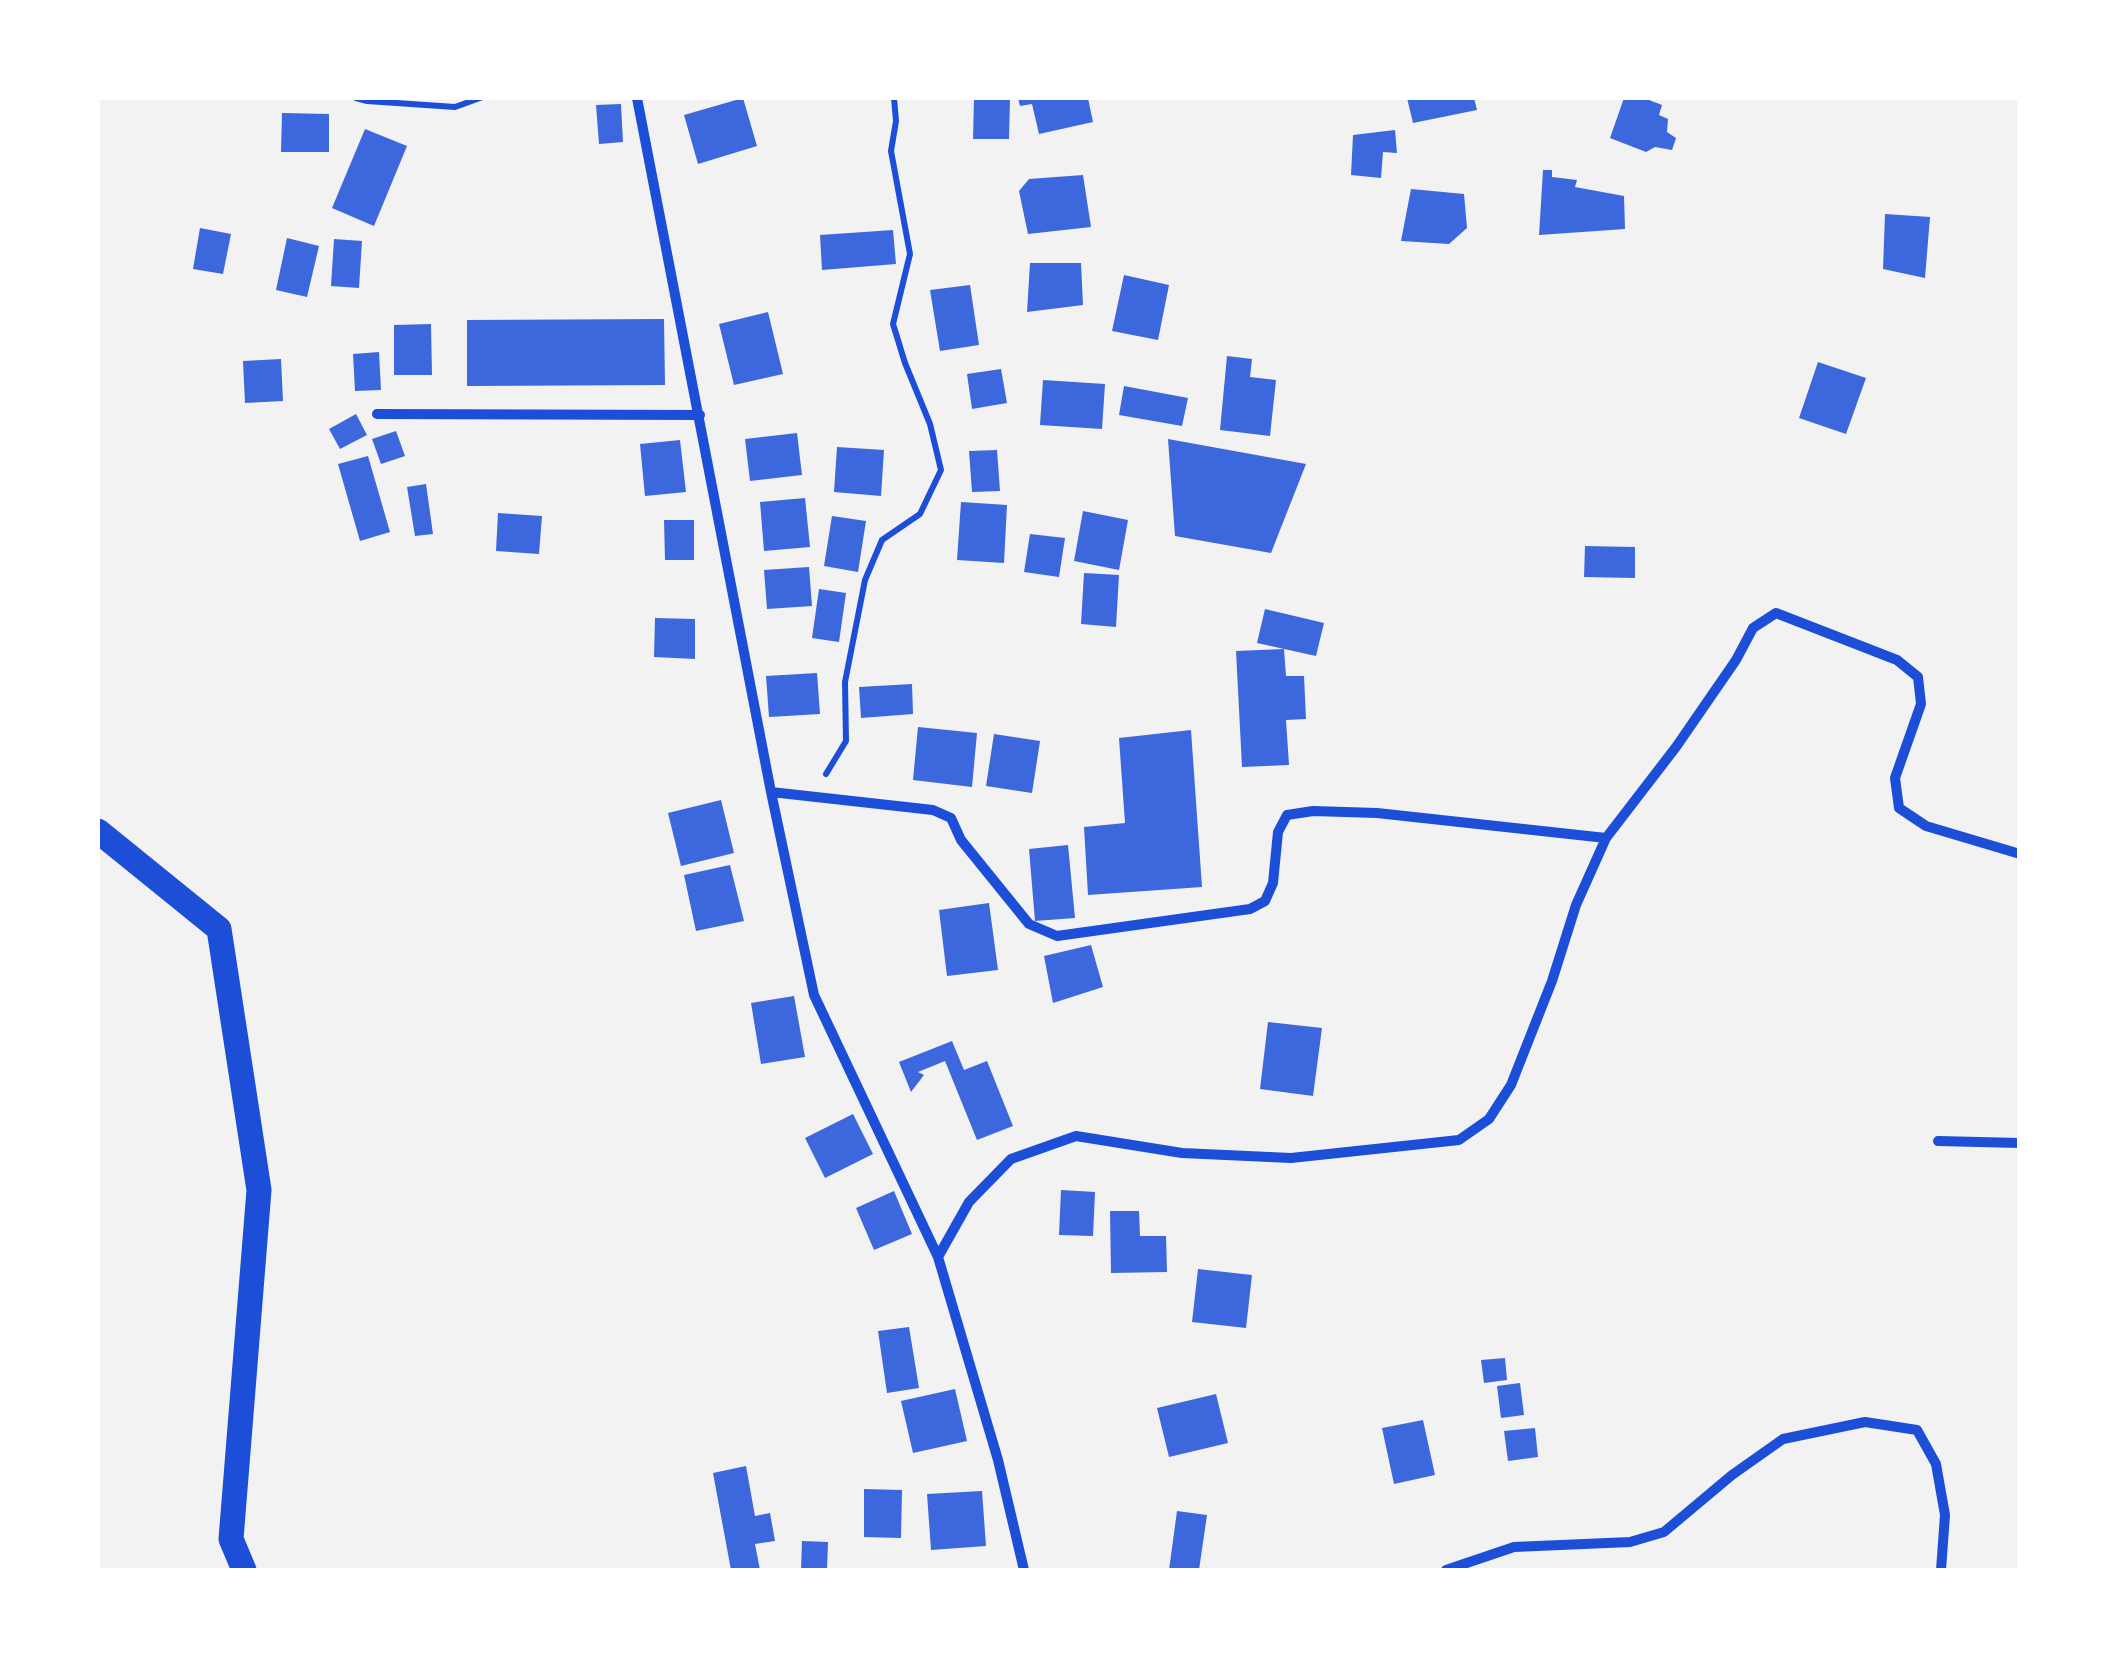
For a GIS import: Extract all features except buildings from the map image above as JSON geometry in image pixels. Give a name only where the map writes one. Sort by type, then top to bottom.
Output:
[{"type":"main road","points":[[98,831],[219,928],[259,1190],[231,1540],[244,1570]]},
{"type":"street","points":[[637,98],[814,995],[938,1257],[998,1460],[1024,1570]]},
{"type":"street","points":[[377,414],[700,416]]},
{"type":"street","points":[[938,1257],[970,1202],[1010,1159],[1076,1136],[1182,1154],[1291,1158],[1458,1140],[1488,1119],[1511,1085],[1576,905],[1606,838],[1676,746],[1754,628],[1776,612],[1897,660],[1918,677],[1921,704],[1895,778],[1899,808],[1926,826],[2020,854]]},
{"type":"street","points":[[771,792],[932,810],[950,818],[962,840],[1029,924],[1057,936],[1250,909],[1265,901],[1273,883],[1278,832],[1287,815],[1314,811],[1378,813],[1606,838]]},
{"type":"street","points":[[1938,1141],[2020,1143]]},
{"type":"street","points":[[1446,1570],[1514,1547],[1630,1542],[1664,1532],[1783,1438],[1865,1422],[1917,1430],[1936,1464],[1946,1515],[1941,1570]]},
{"type":"path","points":[[356,98],[367,102],[455,106],[480,98]]},
{"type":"path","points":[[812,797],[846,740],[845,682],[865,580],[882,540],[920,514],[942,470],[930,424],[904,363],[893,324],[910,254],[891,151],[896,121],[894,98]]}]
